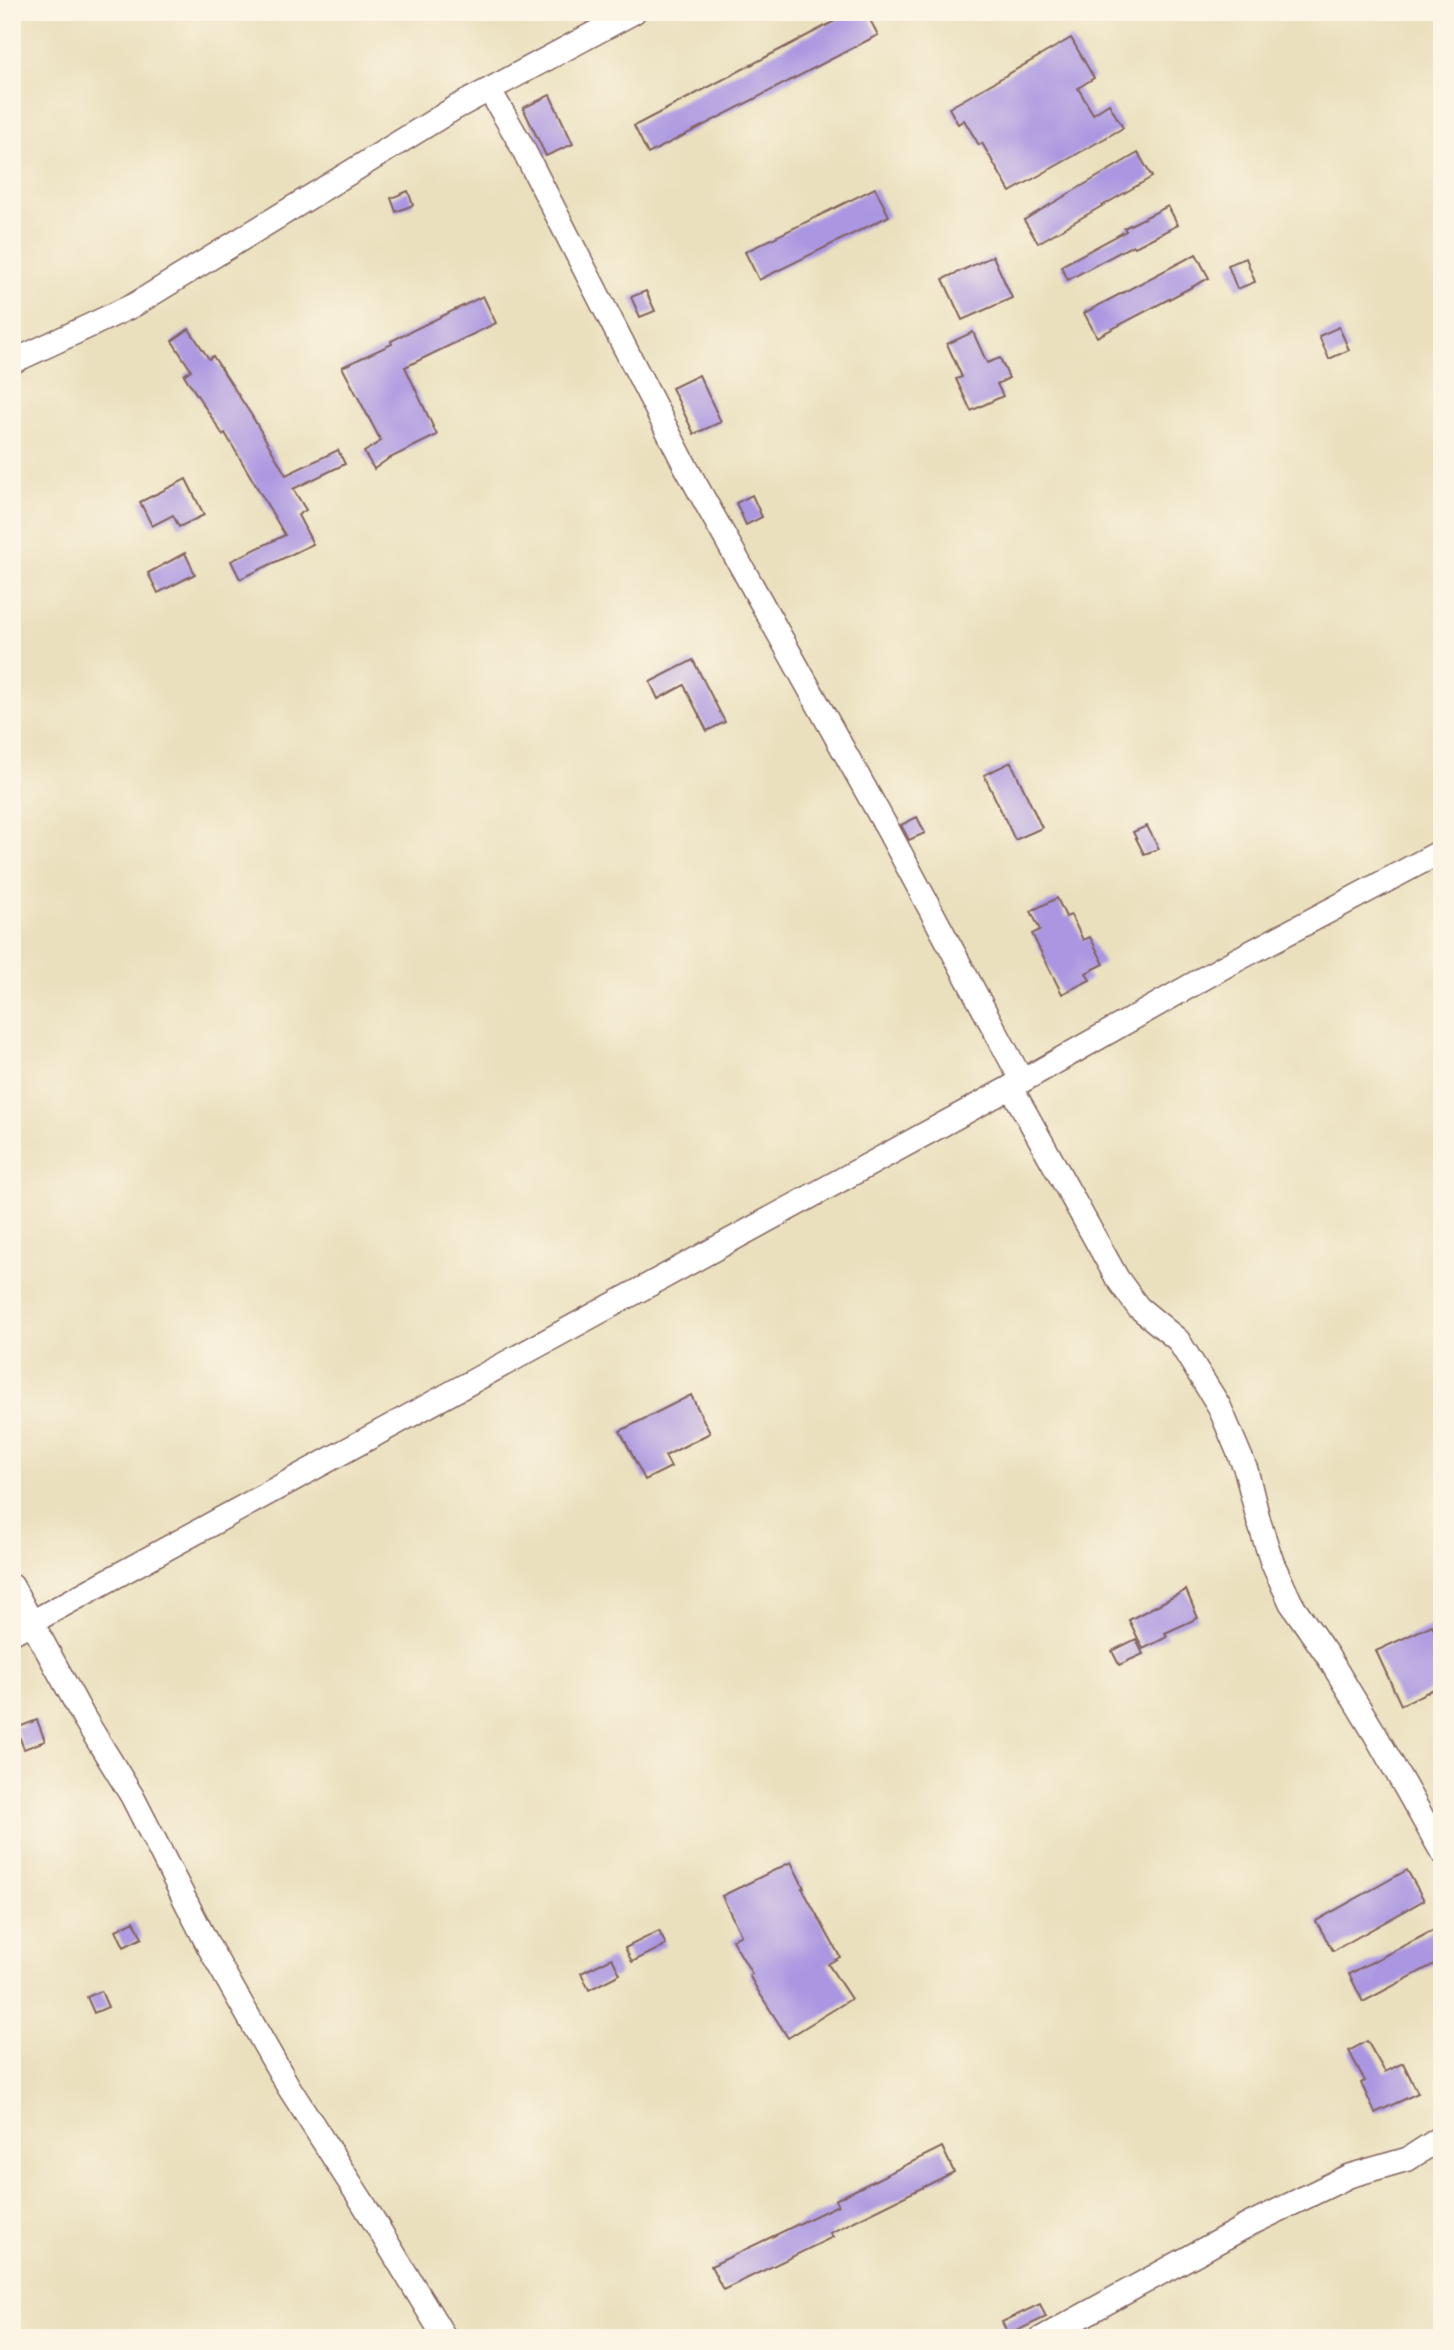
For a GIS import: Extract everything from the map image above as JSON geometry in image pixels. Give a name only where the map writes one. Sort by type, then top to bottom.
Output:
[{"type":"street","points":[[12,362],[134,305],[455,108],[634,12]]},
{"type":"street","points":[[490,91],[518,139],[687,469],[888,830],[1117,1278],[1138,1307],[1178,1340],[1219,1406],[1246,1471],[1272,1562],[1292,1603],[1375,1734],[1442,1852]]},
{"type":"street","points":[[22,1628],[1017,1084],[1227,965],[1442,851]]},
{"type":"street","points":[[12,1586],[22,1628],[85,1718],[132,1796],[209,1947],[288,2086],[445,2338]]},
{"type":"street","points":[[1042,2338],[1250,2224],[1349,2176],[1408,2159],[1442,2137]]},
{"type":"building","points":[[852,12],[866,12],[878,35],[648,154],[634,126]]},
{"type":"building","points":[[1071,38],[1094,78],[1078,88],[1093,114],[1109,104],[1123,128],[1010,192],[982,143],[979,145],[964,120],[958,124],[949,108]]},
{"type":"building","points":[[550,95],[573,144],[546,156],[523,108]]},
{"type":"building","points":[[1138,153],[1152,177],[1038,243],[1024,220]]},
{"type":"building","points":[[875,188],[889,216],[759,280],[745,252]]},
{"type":"building","points":[[408,191],[413,205],[396,212],[391,198]]},
{"type":"building","points":[[1168,206],[1178,225],[1135,247],[1133,245],[1068,280],[1061,266],[1126,231],[1124,228]]},
{"type":"building","points":[[1196,254],[1209,278],[1097,337],[1084,313]]},
{"type":"building","points":[[993,256],[1012,298],[962,320],[943,279]]},
{"type":"building","points":[[1246,258],[1255,282],[1237,289],[1228,265]]},
{"type":"building","points":[[646,291],[655,311],[640,317],[631,297]]},
{"type":"building","points":[[483,296],[496,323],[405,367],[437,435],[388,459],[374,469],[364,452],[381,441],[342,367]]},
{"type":"building","points":[[1339,327],[1349,350],[1329,359],[1319,336]]},
{"type":"building","points":[[189,329],[209,359],[213,356],[286,475],[338,450],[345,464],[293,489],[306,510],[298,515],[313,544],[240,579],[231,561],[285,535],[225,433],[223,435],[184,375],[191,370],[172,341]]},
{"type":"building","points":[[973,332],[987,363],[1000,358],[1009,378],[997,384],[1003,396],[971,411],[956,379],[962,377],[947,344]]},
{"type":"building","points":[[699,375],[721,422],[694,434],[672,388]]},
{"type":"building","points":[[186,479],[204,515],[179,527],[173,515],[152,526],[140,502]]},
{"type":"building","points":[[752,495],[762,517],[746,525],[736,503]]},
{"type":"building","points":[[185,553],[195,574],[158,593],[148,573]]},
{"type":"building","points":[[693,660],[725,722],[707,731],[684,685],[658,699],[650,682]]},
{"type":"building","points":[[1011,762],[1042,828],[1015,840],[984,775]]},
{"type":"building","points":[[917,817],[925,833],[909,840],[901,825]]},
{"type":"building","points":[[1147,826],[1159,849],[1144,854],[1133,832]]},
{"type":"building","points":[[1057,898],[1066,917],[1071,915],[1083,940],[1090,937],[1104,964],[1086,973],[1090,980],[1062,994],[1032,934],[1040,930],[1031,911]]},
{"type":"building","points":[[691,1395],[710,1433],[665,1456],[671,1467],[645,1480],[620,1431]]},
{"type":"building","points":[[1186,1590],[1198,1618],[1165,1633],[1167,1637],[1143,1649],[1129,1620]]},
{"type":"building","points":[[1432,1625],[1442,1645],[1442,1685],[1401,1705],[1376,1651]]},
{"type":"building","points":[[1136,1639],[1143,1654],[1119,1665],[1112,1651]]},
{"type":"building","points":[[37,1720],[45,1741],[24,1749],[16,1728]]},
{"type":"building","points":[[791,1862],[802,1888],[840,1957],[828,1964],[851,1999],[788,2038],[749,1975],[752,1974],[732,1940],[741,1935],[722,1896]]},
{"type":"building","points":[[1407,1870],[1424,1900],[1333,1951],[1316,1921]]},
{"type":"building","points":[[134,1921],[142,1938],[124,1947],[116,1930]]},
{"type":"building","points":[[1442,1926],[1442,1960],[1363,2002],[1349,1974]]},
{"type":"building","points":[[659,1931],[666,1945],[632,1962],[625,1948]]},
{"type":"building","points":[[612,1958],[620,1974],[589,1990],[581,1973]]},
{"type":"building","points":[[101,1991],[108,2007],[94,2013],[87,1997]]},
{"type":"building","points":[[1367,2041],[1385,2072],[1403,2063],[1418,2093],[1375,2113],[1361,2083],[1365,2081],[1349,2051]]},
{"type":"building","points":[[942,2147],[954,2172],[830,2233],[833,2237],[723,2290],[711,2266],[838,2205],[835,2200]]},
{"type":"building","points":[[1040,2304],[1046,2317],[1008,2335],[1002,2322]]}]
